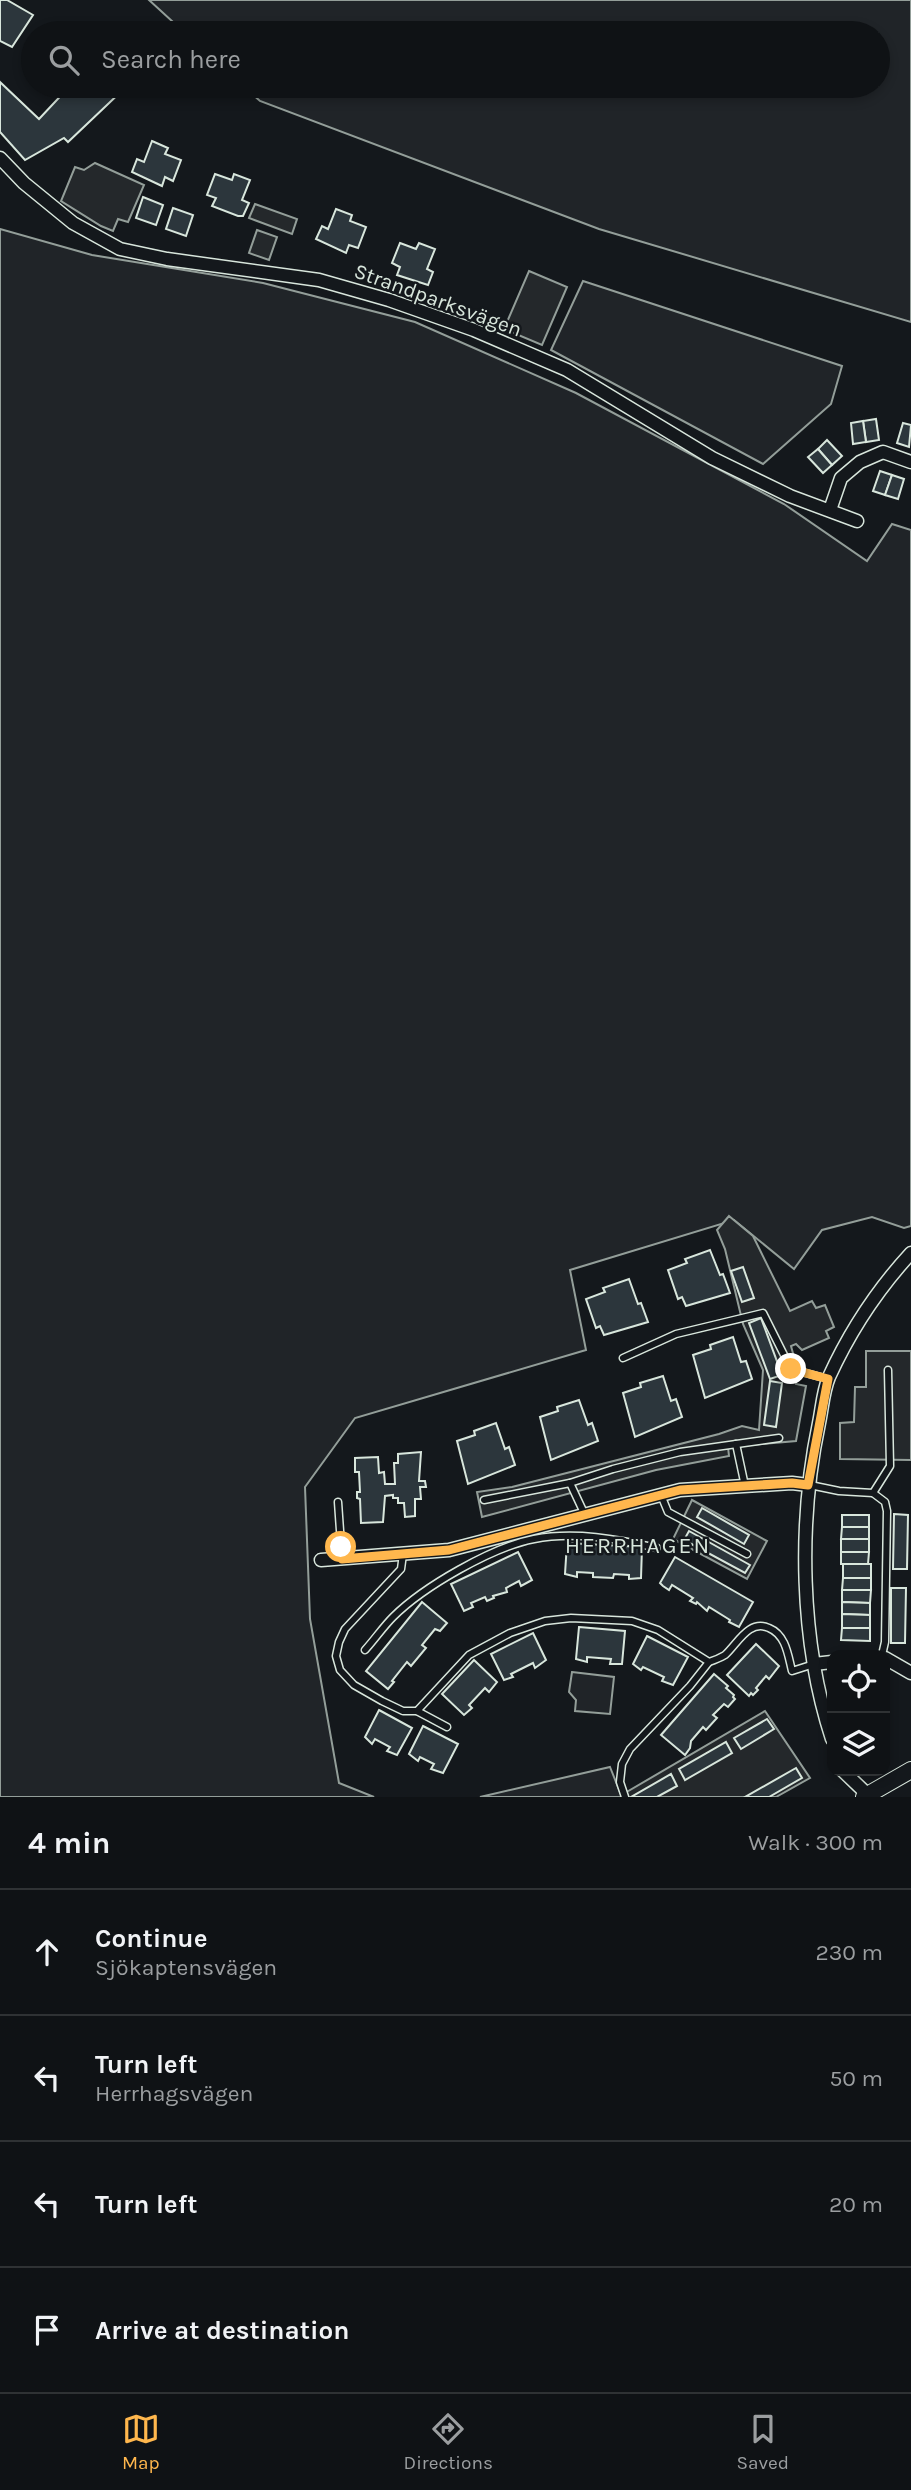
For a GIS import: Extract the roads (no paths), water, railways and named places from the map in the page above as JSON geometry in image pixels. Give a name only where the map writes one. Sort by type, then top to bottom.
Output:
[{"type":"street","name":"Strandparksvägen","points":[[0,158],[24,183],[73,223],[120,249],[167,259],[319,280],[389,300],[474,330],[566,370],[712,458],[790,496],[857,521]]},
{"type":"street","points":[[830,510],[841,478],[860,462],[883,452],[911,462]]},
{"type":"street","points":[[827,1718],[814,1664],[808,1619],[808,1485],[828,1379],[874,1297],[911,1253]]},
{"type":"street","points":[[321,1560],[449,1550],[532,1534],[585,1515],[680,1490],[792,1483],[808,1485]]},
{"type":"street","points":[[890,1660],[911,1673]]},
{"type":"street","points":[[814,1664],[827,1663]]},
{"type":"street","points":[[848,1776],[866,1796],[911,1770]]},
{"type":"lane","points":[[623,1358],[676,1334],[704,1325],[763,1313],[791,1369],[828,1379]]},
{"type":"lane","points":[[873,1493],[890,1466],[888,1370]]},
{"type":"lane","points":[[484,1500],[570,1483],[680,1452],[779,1438]]},
{"type":"lane","points":[[736,1444],[745,1486]]},
{"type":"lane","points":[[570,1483],[585,1515]]},
{"type":"lane","points":[[808,1485],[839,1491],[873,1493],[885,1502],[884,1650]]},
{"type":"lane","points":[[661,1495],[668,1512],[747,1555]]},
{"type":"lane","points":[[338,1502],[342,1559]]},
{"type":"lane","points":[[532,1534],[536,1548]]},
{"type":"lane","points":[[365,1650],[394,1616],[440,1581],[532,1534],[624,1541],[657,1548]]},
{"type":"lane","points":[[403,1553],[401,1569],[345,1629],[336,1656],[340,1670],[354,1685],[393,1706],[417,1711],[447,1727]]},
{"type":"lane","points":[[417,1711],[469,1655],[510,1633],[545,1621],[571,1618],[632,1621],[658,1630],[709,1662]]},
{"type":"lane","points":[[625,1797],[620,1782],[622,1764],[630,1749],[709,1662],[723,1657],[751,1627],[761,1625],[774,1630],[785,1643],[792,1671],[814,1664]]},
{"type":"district","name":"HERRHAGEN","points":[[638,1545]]}]
